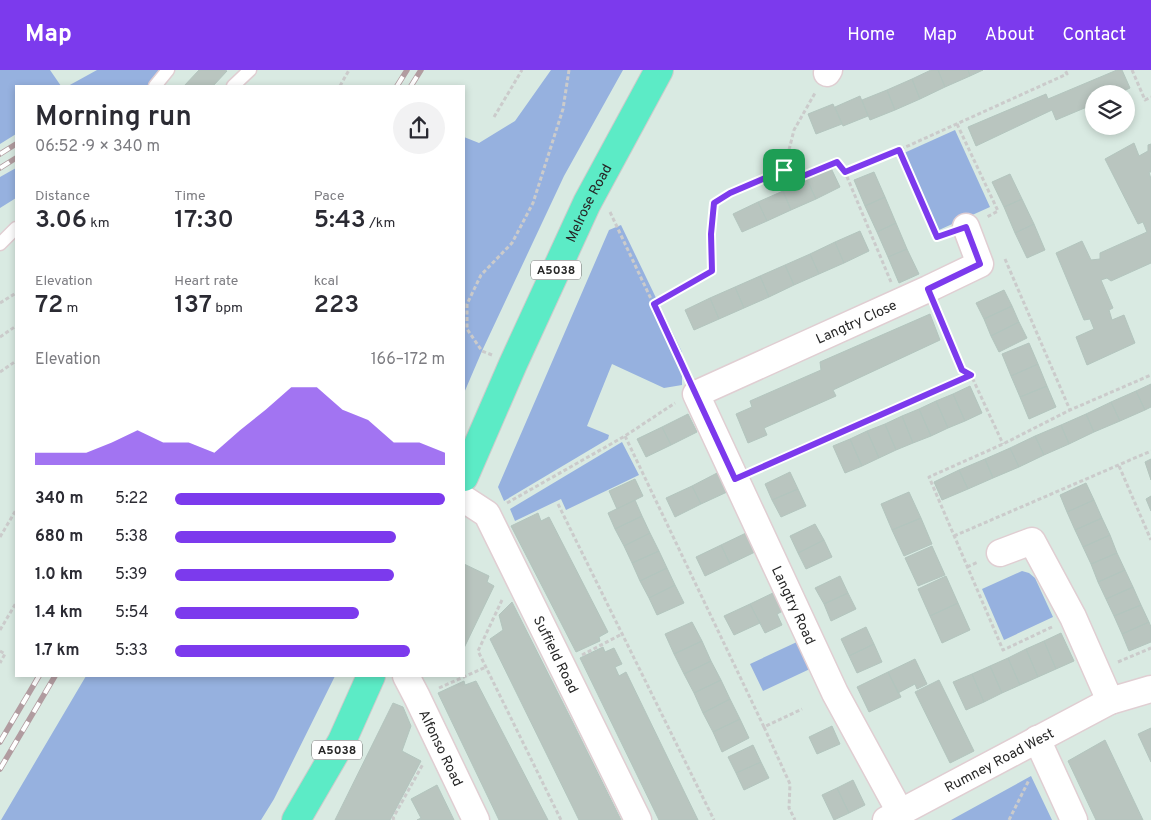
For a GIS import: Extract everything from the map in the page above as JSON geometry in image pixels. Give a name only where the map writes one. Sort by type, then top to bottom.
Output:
[{"type":"main road","name":"Melrose Road","points":[[465,475],[513,364],[597,184],[659,70]]},
{"type":"main road","name":"A5038","points":[[296,820],[342,741],[371,677]]},
{"type":"street","points":[[966,227],[980,264]]},
{"type":"street","name":"Langtry Close","points":[[695,392],[900,302],[980,264]]},
{"type":"street","name":"Langtry Road","points":[[695,392],[893,816]]},
{"type":"street","points":[[465,500],[487,514]]},
{"type":"street","name":"Suffield Road","points":[[487,514],[638,820]]},
{"type":"street","points":[[1000,553],[1032,541],[1073,617],[1110,701]]},
{"type":"street","name":"Alfonso Road","points":[[411,687],[476,820]]},
{"type":"street","name":"Rumney Road West","points":[[893,816],[1110,701],[1151,689]]},
{"type":"street","points":[[1037,739],[1074,820]]},
{"type":"lane","points":[[156,85],[168,70]]},
{"type":"lane","points":[[234,85],[250,70]]},
{"type":"lane","points":[[0,244],[15,229]]},
{"type":"path","points":[[341,85],[349,70]]},
{"type":"path","points":[[494,117],[522,70]]},
{"type":"path","points":[[513,364],[482,351],[467,328],[467,304],[481,275],[512,243],[533,203],[563,109],[569,70]]},
{"type":"path","points":[[845,172],[899,150],[1067,74],[1065,70]]},
{"type":"path","points":[[1132,70],[1145,100],[1151,97]]},
{"type":"path","points":[[784,170],[794,130],[828,72]]},
{"type":"path","points":[[899,150],[937,237],[966,227],[998,211],[957,124]]},
{"type":"path","points":[[654,304],[712,271],[711,234],[714,203],[730,193],[784,170],[803,176],[837,162],[845,172],[900,302]]},
{"type":"path","points":[[487,514],[625,436],[695,392],[597,184]]},
{"type":"path","points":[[980,264],[1002,254],[1070,410],[1151,375]]},
{"type":"path","points":[[928,289],[962,370],[971,375],[1003,444]]},
{"type":"path","points":[[0,303],[15,294]]},
{"type":"path","points":[[0,337],[15,327]]},
{"type":"path","points":[[0,372],[15,362]]},
{"type":"path","points":[[735,479],[971,375]]},
{"type":"path","points":[[625,436],[790,784],[789,808],[795,820]]},
{"type":"path","points":[[954,536],[1151,451]]},
{"type":"path","points":[[1119,466],[1151,540]]},
{"type":"path","points":[[558,504],[714,820]]},
{"type":"path","points":[[0,537],[15,512]]},
{"type":"path","points":[[515,572],[478,651],[561,820]]},
{"type":"path","points":[[0,630],[15,605]]},
{"type":"path","points":[[561,665],[622,634]]},
{"type":"path","points":[[1096,671],[1151,648]]},
{"type":"path","points":[[0,651],[5,654],[0,663]]},
{"type":"path","points":[[465,673],[486,667]]},
{"type":"path","points":[[411,687],[448,677]]},
{"type":"path","points":[[764,727],[802,709]]},
{"type":"path","points":[[394,820],[393,818],[427,757],[442,749]]},
{"type":"path","points":[[1010,820],[1031,776]]},
{"type":"shaded area","points":[[0,70],[50,70],[60,85],[15,85],[15,135],[0,144]]},
{"type":"shaded area","points":[[97,70],[163,70],[151,85],[70,85]]},
{"type":"shaded area","points":[[551,70],[623,70],[564,176],[465,391],[465,137],[479,143],[515,121]]},
{"type":"shaded area","points":[[955,130],[990,207],[939,230],[904,153]]},
{"type":"shaded area","points":[[15,169],[15,199],[0,208],[0,177]]},
{"type":"shaded area","points":[[621,225],[682,352],[682,385],[664,388],[612,364],[587,426],[609,435],[608,439],[504,501],[498,487],[609,230]]},
{"type":"shaded area","points":[[622,442],[639,475],[566,510],[561,499],[515,521],[510,509]]},
{"type":"shaded area","points":[[1022,571],[1029,573],[1035,578],[1053,617],[1004,640],[982,589]]},
{"type":"shaded area","points":[[799,641],[812,668],[763,691],[750,664]]},
{"type":"shaded area","points":[[85,677],[335,677],[274,799],[261,820],[1,820]]},
{"type":"shaded area","points":[[1031,776],[1052,820],[951,820]]},
{"type":"building","points":[[199,70],[227,71],[214,85],[185,85]]},
{"type":"building","points":[[931,70],[938,70],[945,87],[920,99],[912,79]]},
{"type":"building","points":[[938,70],[968,70],[970,76],[945,87]]},
{"type":"building","points":[[968,70],[983,70],[970,76]]},
{"type":"building","points":[[1117,70],[1122,70],[1129,85],[1085,85],[1085,108],[1056,120],[1052,110],[976,146],[968,127],[1046,94],[1048,99]]},
{"type":"building","points":[[912,79],[920,99],[895,110],[887,90]]},
{"type":"building","points":[[887,90],[895,110],[870,120],[862,100]]},
{"type":"building","points":[[860,96],[868,116],[843,126],[835,107]]},
{"type":"building","points":[[833,104],[842,124],[816,134],[808,114]]},
{"type":"building","points":[[1134,143],[1139,156],[1148,151],[1148,145],[1151,144],[1151,172],[1149,172],[1151,179],[1151,263],[1111,281],[1107,278],[1101,280],[1113,308],[1109,310],[1112,320],[1124,315],[1135,343],[1087,365],[1076,337],[1094,329],[1090,319],[1084,320],[1056,253],[1082,241],[1091,260],[1100,259],[1100,253],[1147,232],[1143,222],[1138,224],[1105,159]]},
{"type":"building","points":[[831,168],[840,187],[816,199],[807,180]]},
{"type":"building","points":[[874,172],[885,197],[865,206],[854,180]]},
{"type":"building","points":[[1010,174],[1022,199],[1004,207],[992,182]]},
{"type":"building","points":[[807,180],[816,199],[791,210],[783,191]]},
{"type":"building","points":[[783,191],[791,210],[767,221],[758,202]]},
{"type":"building","points":[[885,197],[896,223],[877,232],[865,206]]},
{"type":"building","points":[[1022,199],[1034,224],[1015,233],[1004,207]]},
{"type":"building","points":[[758,202],[767,221],[742,232],[733,214]]},
{"type":"building","points":[[896,223],[907,249],[888,257],[877,232]]},
{"type":"building","points":[[1034,224],[1045,250],[1027,258],[1015,233]]},
{"type":"building","points":[[860,231],[869,251],[844,263],[835,242]]},
{"type":"building","points":[[835,242],[844,263],[819,274],[810,254]]},
{"type":"building","points":[[907,249],[919,274],[899,283],[888,257]]},
{"type":"building","points":[[810,254],[819,274],[794,285],[785,265]]},
{"type":"building","points":[[785,265],[794,285],[769,297],[760,276]]},
{"type":"building","points":[[760,276],[769,297],[744,308],[735,287]]},
{"type":"building","points":[[735,287],[744,308],[719,319],[710,298]]},
{"type":"building","points":[[1004,290],[1012,306],[984,319],[976,303]]},
{"type":"building","points":[[710,298],[719,319],[694,330],[685,310]]},
{"type":"building","points":[[1012,306],[1019,322],[991,336],[984,319]]},
{"type":"building","points":[[930,314],[940,340],[833,390],[836,396],[764,428],[767,435],[748,443],[736,414],[752,407],[750,401],[821,370],[820,362]]},
{"type":"building","points":[[1019,322],[1027,338],[999,352],[991,336]]},
{"type":"building","points":[[1029,343],[1038,364],[1011,376],[1002,354]]},
{"type":"building","points":[[1038,364],[1047,386],[1020,397],[1011,376]]},
{"type":"building","points":[[1151,384],[1151,407],[1145,410],[1136,391]]},
{"type":"building","points":[[970,386],[982,413],[965,421],[953,394]]},
{"type":"building","points":[[1047,386],[1056,407],[1029,419],[1020,397]]},
{"type":"building","points":[[1136,391],[1145,410],[1120,421],[1111,402]]},
{"type":"building","points":[[953,394],[965,421],[948,428],[936,401]]},
{"type":"building","points":[[936,401],[948,428],[931,436],[919,409]]},
{"type":"building","points":[[1111,402],[1120,421],[1094,432],[1086,414]]},
{"type":"building","points":[[919,409],[931,436],[913,443],[902,416]]},
{"type":"building","points":[[688,414],[697,432],[671,445],[662,427]]},
{"type":"building","points":[[1086,414],[1094,432],[1069,444],[1061,425]]},
{"type":"building","points":[[902,416],[913,443],[896,450],[885,424]]},
{"type":"building","points":[[885,424],[896,450],[879,458],[867,431]]},
{"type":"building","points":[[1061,425],[1069,444],[1044,455],[1035,436]]},
{"type":"building","points":[[662,427],[671,445],[646,457],[637,439]]},
{"type":"building","points":[[867,431],[879,458],[862,466],[850,439]]},
{"type":"building","points":[[1035,436],[1044,455],[1019,467],[1010,448]]},
{"type":"building","points":[[850,439],[862,466],[845,473],[833,446]]},
{"type":"building","points":[[1010,448],[1019,467],[993,478],[985,459]]},
{"type":"building","points":[[985,459],[993,478],[968,489],[959,470]]},
{"type":"building","points":[[1151,459],[1151,480],[1145,462]]},
{"type":"building","points":[[959,470],[968,489],[942,500],[934,482]]},
{"type":"building","points":[[790,472],[798,489],[772,500],[765,484]]},
{"type":"building","points":[[717,473],[727,492],[701,504],[692,486]]},
{"type":"building","points":[[635,479],[643,496],[617,509],[609,491]]},
{"type":"building","points":[[1086,483],[1094,500],[1067,512],[1060,495]]},
{"type":"building","points":[[692,486],[701,504],[675,517],[666,498]]},
{"type":"building","points":[[798,489],[806,506],[781,517],[772,500]]},
{"type":"building","points":[[909,492],[921,518],[892,530],[881,504]]},
{"type":"building","points":[[1151,496],[1151,511],[1146,499]]},
{"type":"building","points":[[635,500],[642,516],[615,529],[608,513]]},
{"type":"building","points":[[1094,500],[1102,518],[1075,530],[1067,512]]},
{"type":"building","points":[[538,513],[541,521],[549,517],[608,632],[599,637],[600,641],[576,652],[511,526]]},
{"type":"building","points":[[642,516],[650,533],[624,546],[615,529]]},
{"type":"building","points":[[921,518],[932,544],[904,556],[892,530]]},
{"type":"building","points":[[1102,518],[1110,535],[1083,547],[1075,530]]},
{"type":"building","points":[[815,524],[824,540],[798,553],[790,536]]},
{"type":"building","points":[[650,533],[659,551],[632,563],[624,546]]},
{"type":"building","points":[[746,533],[755,552],[730,564],[721,545]]},
{"type":"building","points":[[1110,535],[1117,553],[1091,564],[1083,547]]},
{"type":"building","points":[[824,540],[832,557],[806,569],[798,553]]},
{"type":"building","points":[[721,545],[730,564],[705,576],[696,557]]},
{"type":"building","points":[[932,546],[945,575],[918,586],[905,558]]},
{"type":"building","points":[[659,551],[667,568],[640,581],[632,563]]},
{"type":"building","points":[[1117,553],[1125,570],[1098,582],[1091,564]]},
{"type":"building","points":[[465,564],[489,576],[487,582],[494,586],[465,646]]},
{"type":"building","points":[[667,568],[675,585],[649,598],[640,581]]},
{"type":"building","points":[[1125,570],[1133,587],[1106,599],[1098,582]]},
{"type":"building","points":[[840,576],[848,593],[824,604],[815,588]]},
{"type":"building","points":[[946,576],[958,603],[930,616],[918,589]]},
{"type":"building","points":[[675,585],[684,603],[657,615],[649,598]]},
{"type":"building","points":[[1133,587],[1141,605],[1114,616],[1106,599]]},
{"type":"building","points":[[775,592],[785,610],[777,614],[782,625],[765,633],[750,604]]},
{"type":"building","points":[[848,593],[856,609],[831,621],[824,604]]},
{"type":"building","points":[[512,602],[621,820],[579,820],[490,639],[503,630],[499,615]]},
{"type":"building","points":[[958,603],[970,630],[942,643],[930,616]]},
{"type":"building","points":[[750,604],[760,623],[734,635],[724,616]]},
{"type":"building","points":[[1141,605],[1149,622],[1122,634],[1114,616]]},
{"type":"building","points":[[692,622],[702,641],[674,654],[665,634]]},
{"type":"building","points":[[1149,622],[1151,642],[1129,651],[1122,634]]},
{"type":"building","points":[[866,627],[874,644],[849,656],[841,639]]},
{"type":"building","points":[[1061,633],[1074,661],[1056,669],[1044,641]]},
{"type":"building","points":[[702,641],[711,661],[684,674],[674,654]]},
{"type":"building","points":[[1044,641],[1056,669],[1038,677],[1026,649]]},
{"type":"building","points":[[874,644],[882,662],[857,673],[849,656]]},
{"type":"building","points":[[603,647],[605,652],[614,648],[622,664],[615,667],[619,676],[626,672],[698,820],[659,820],[580,658]]},
{"type":"building","points":[[1026,649],[1038,677],[1020,685],[1008,658]]},
{"type":"building","points":[[1008,658],[1020,685],[1002,693],[990,666]]},
{"type":"building","points":[[915,659],[927,684],[917,689],[915,684],[898,693],[888,672]]},
{"type":"building","points":[[711,661],[721,680],[694,693],[684,674]]},
{"type":"building","points":[[990,666],[1002,693],[984,702],[972,674]]},
{"type":"building","points":[[888,672],[901,697],[869,712],[857,687]]},
{"type":"building","points":[[972,674],[984,702],[966,710],[953,682]]},
{"type":"building","points":[[721,680],[730,699],[703,713],[694,693]]},
{"type":"building","points":[[939,680],[974,751],[950,763],[915,692]]},
{"type":"building","points":[[464,681],[465,685],[476,681],[548,820],[499,820],[438,693]]},
{"type":"building","points":[[730,699],[740,719],[713,732],[703,713]]},
{"type":"building","points":[[393,703],[403,707],[411,726],[402,751],[421,761],[390,820],[335,820]]},
{"type":"building","points":[[740,719],[749,738],[722,752],[713,732]]},
{"type":"building","points":[[832,726],[840,744],[817,754],[809,737]]},
{"type":"building","points":[[1151,728],[1151,762],[1138,734]]},
{"type":"building","points":[[1105,740],[1143,820],[1096,820],[1068,761]]},
{"type":"building","points":[[753,745],[761,762],[736,773],[728,757]]},
{"type":"building","points":[[761,762],[769,778],[744,790],[736,773]]},
{"type":"building","points":[[853,780],[865,805],[849,813],[837,788]]},
{"type":"building","points":[[437,785],[454,820],[417,820],[421,818],[411,799]]},
{"type":"building","points":[[837,788],[849,813],[834,820],[822,795]]},
{"type":"railway","points":[[398,85],[407,70]]},
{"type":"railway","points":[[412,85],[421,70]]},
{"type":"railway","points":[[0,154],[15,145]]},
{"type":"railway","points":[[0,168],[15,159]]},
{"type":"railway","points":[[0,742],[38,677]]},
{"type":"railway","points":[[0,769],[54,677]]},
{"type":"route","points":[[899,150],[937,237],[966,227],[980,264],[928,289],[962,370],[971,375],[735,479],[654,304],[712,271],[711,234],[714,203],[730,193],[784,170],[803,176],[837,162],[845,172],[899,150]]}]
